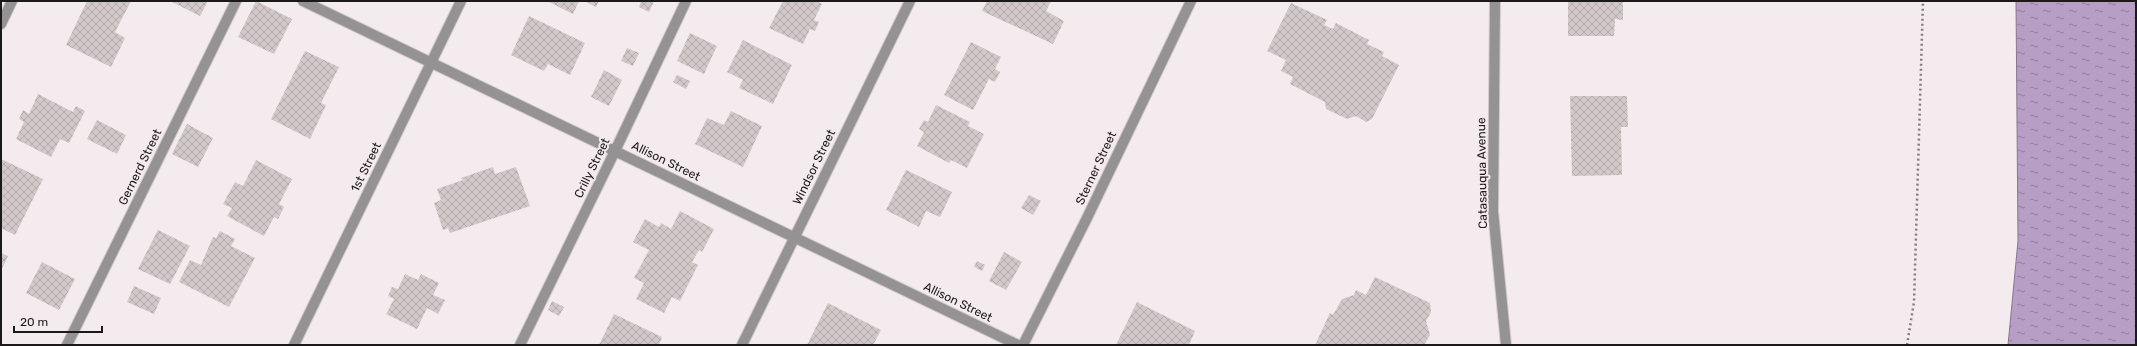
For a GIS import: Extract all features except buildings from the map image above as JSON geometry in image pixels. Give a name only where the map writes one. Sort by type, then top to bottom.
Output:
[{"type":"street","points":[[1,24],[12,1]]},
{"type":"street","name":"Gernerd Street","points":[[67,345],[236,1]]},
{"type":"street","name":"Allison Street","points":[[303,1],[1018,345]]},
{"type":"street","name":"1st Street","points":[[294,345],[461,1]]},
{"type":"street","name":"Crilly Street","points":[[520,345],[615,151],[686,1]]},
{"type":"street","name":"Windsor Street","points":[[742,345],[910,1]]},
{"type":"street","name":"Sterner Street","points":[[1023,345],[1087,218],[1190,1]]},
{"type":"street","name":"Catasauqua Avenue","points":[[1495,1],[1493,212],[1506,345]]},
{"type":"path","points":[[1908,345],[1914,302],[1923,1]]},
{"type":"water","points":[[2016,1],[2136,1],[2136,345],[2008,345],[2018,241]]}]
